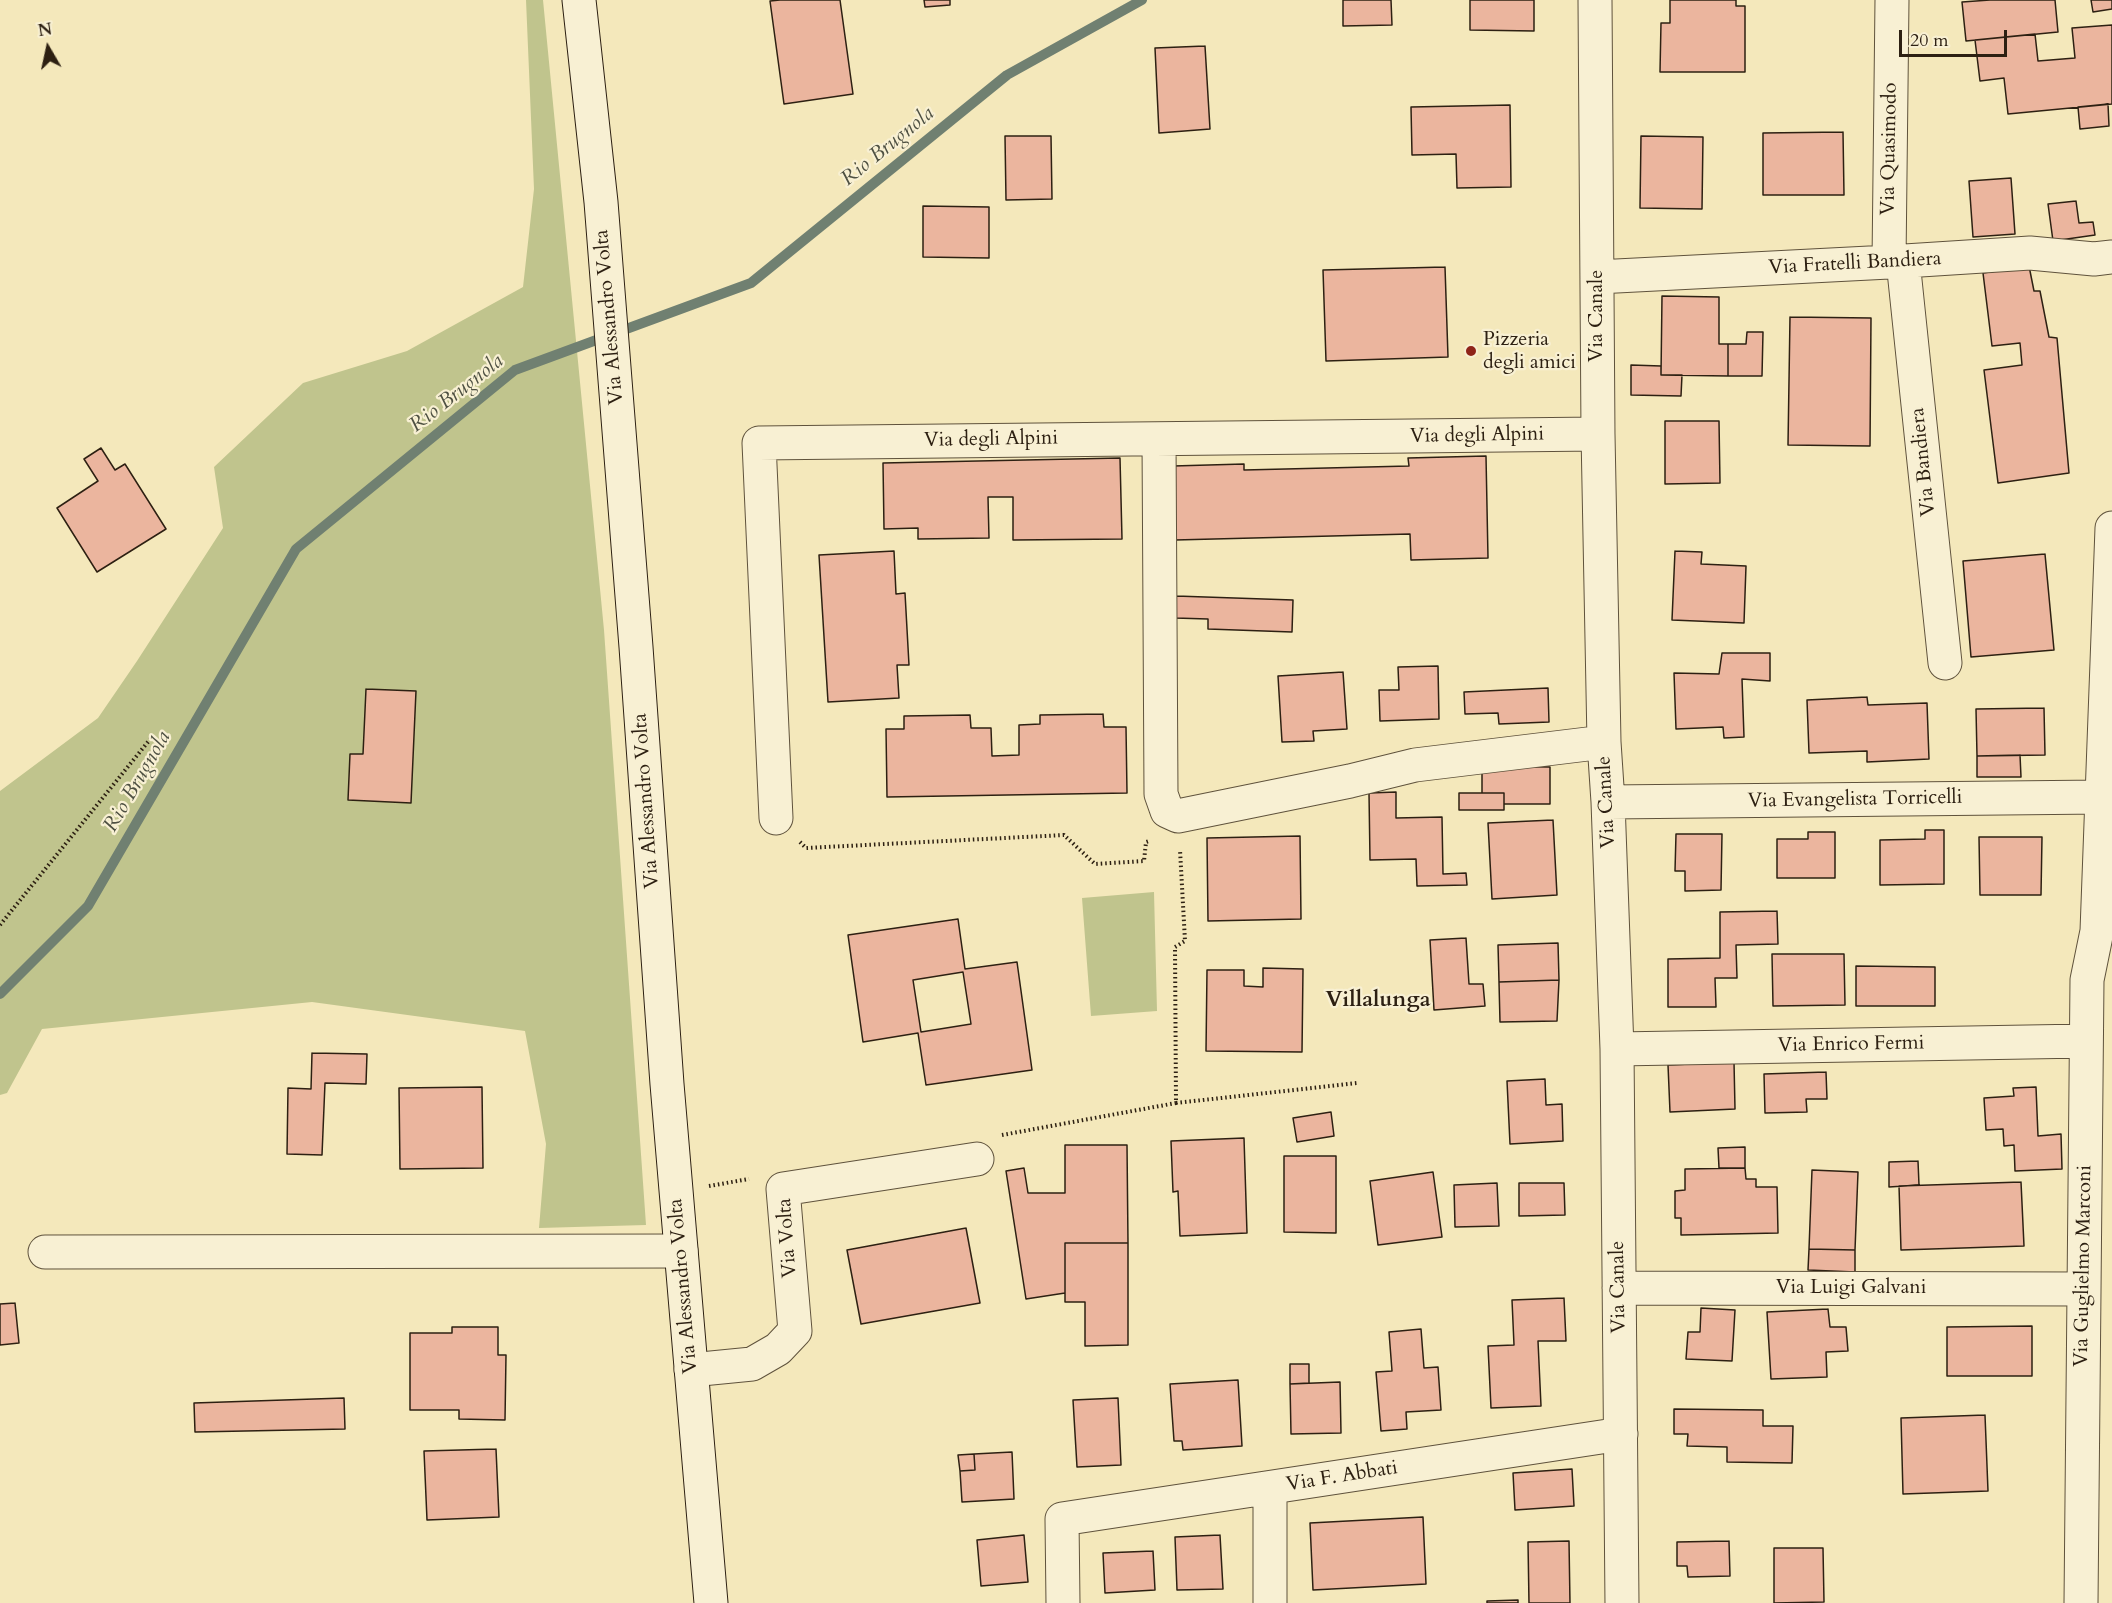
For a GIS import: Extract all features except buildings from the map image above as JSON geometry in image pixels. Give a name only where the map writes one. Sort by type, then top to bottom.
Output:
[{"type":"street","name":"Via Alessandro Volta","points":[[579,0],[604,246],[676,1192],[711,1603]]},
{"type":"street","name":"Via Canale","points":[[1595,0],[1598,435],[1604,742],[1617,1049],[1622,1603]]},
{"type":"street","name":"Via Quasimodo","points":[[1892,0],[1896,262]]},
{"type":"street","name":"Via Fratelli Bandiera","points":[[1597,277],[2030,253],[2094,259],[2112,257]]},
{"type":"street","name":"Via Bandiera","points":[[1896,262],[1945,663]]},
{"type":"street","name":"Via degli Alpini","points":[[776,818],[759,443],[1598,435]]},
{"type":"street","points":[[1159,439],[1161,794],[1167,811],[1179,825],[1415,765],[1604,742]]},
{"type":"street","points":[[2102,797],[2112,528]]},
{"type":"street","name":"Via Evangelista Torricelli","points":[[1608,802],[2102,797]]},
{"type":"street","name":"Via Guglielmo Marconi","points":[[2081,1603],[2086,980],[2097,931],[2102,797]]},
{"type":"street","name":"Via Enrico Fermi","points":[[1617,1049],[2086,1041]]},
{"type":"street","name":"Via Volta","points":[[691,1370],[752,1364],[778,1349],[795,1331],[783,1189],[977,1159]]},
{"type":"street","points":[[45,1252],[681,1251]]},
{"type":"street","name":"Via Luigi Galvani","points":[[1619,1288],[2083,1289]]},
{"type":"street","name":"Via F. Abbati","points":[[1063,1603],[1062,1519],[1621,1434]]},
{"type":"street","points":[[1270,1488],[1270,1603]]},
{"type":"path","points":[[0,925],[152,737]]},
{"type":"path","points":[[776,818],[806,848],[1064,835],[1095,864],[1144,861],[1146,842],[1179,825],[1185,941],[1175,946],[1176,1103]]},
{"type":"path","points":[[1000,1135],[1176,1103],[1357,1083]]},
{"type":"path","points":[[676,1192],[757,1178]]},
{"type":"green space","points":[[526,0],[543,0],[604,630],[646,1225],[539,1228],[546,1144],[525,1031],[312,1002],[42,1029],[7,1093],[0,1095],[0,791],[98,718],[137,661],[223,528],[214,467],[303,383],[407,351],[523,287],[534,189]]},
{"type":"green space","points":[[1154,892],[1157,1011],[1091,1016],[1082,898]]},
{"type":"waterway","name":"Rio Brugnola","points":[[0,994],[88,906],[296,549],[515,370],[751,283],[1007,75],[1142,0]]},
{"type":"place","name":"Pizzeria degli amici","points":[[1471,351]]},
{"type":"district","name":"Villalunga","points":[[1378,1001]]}]
